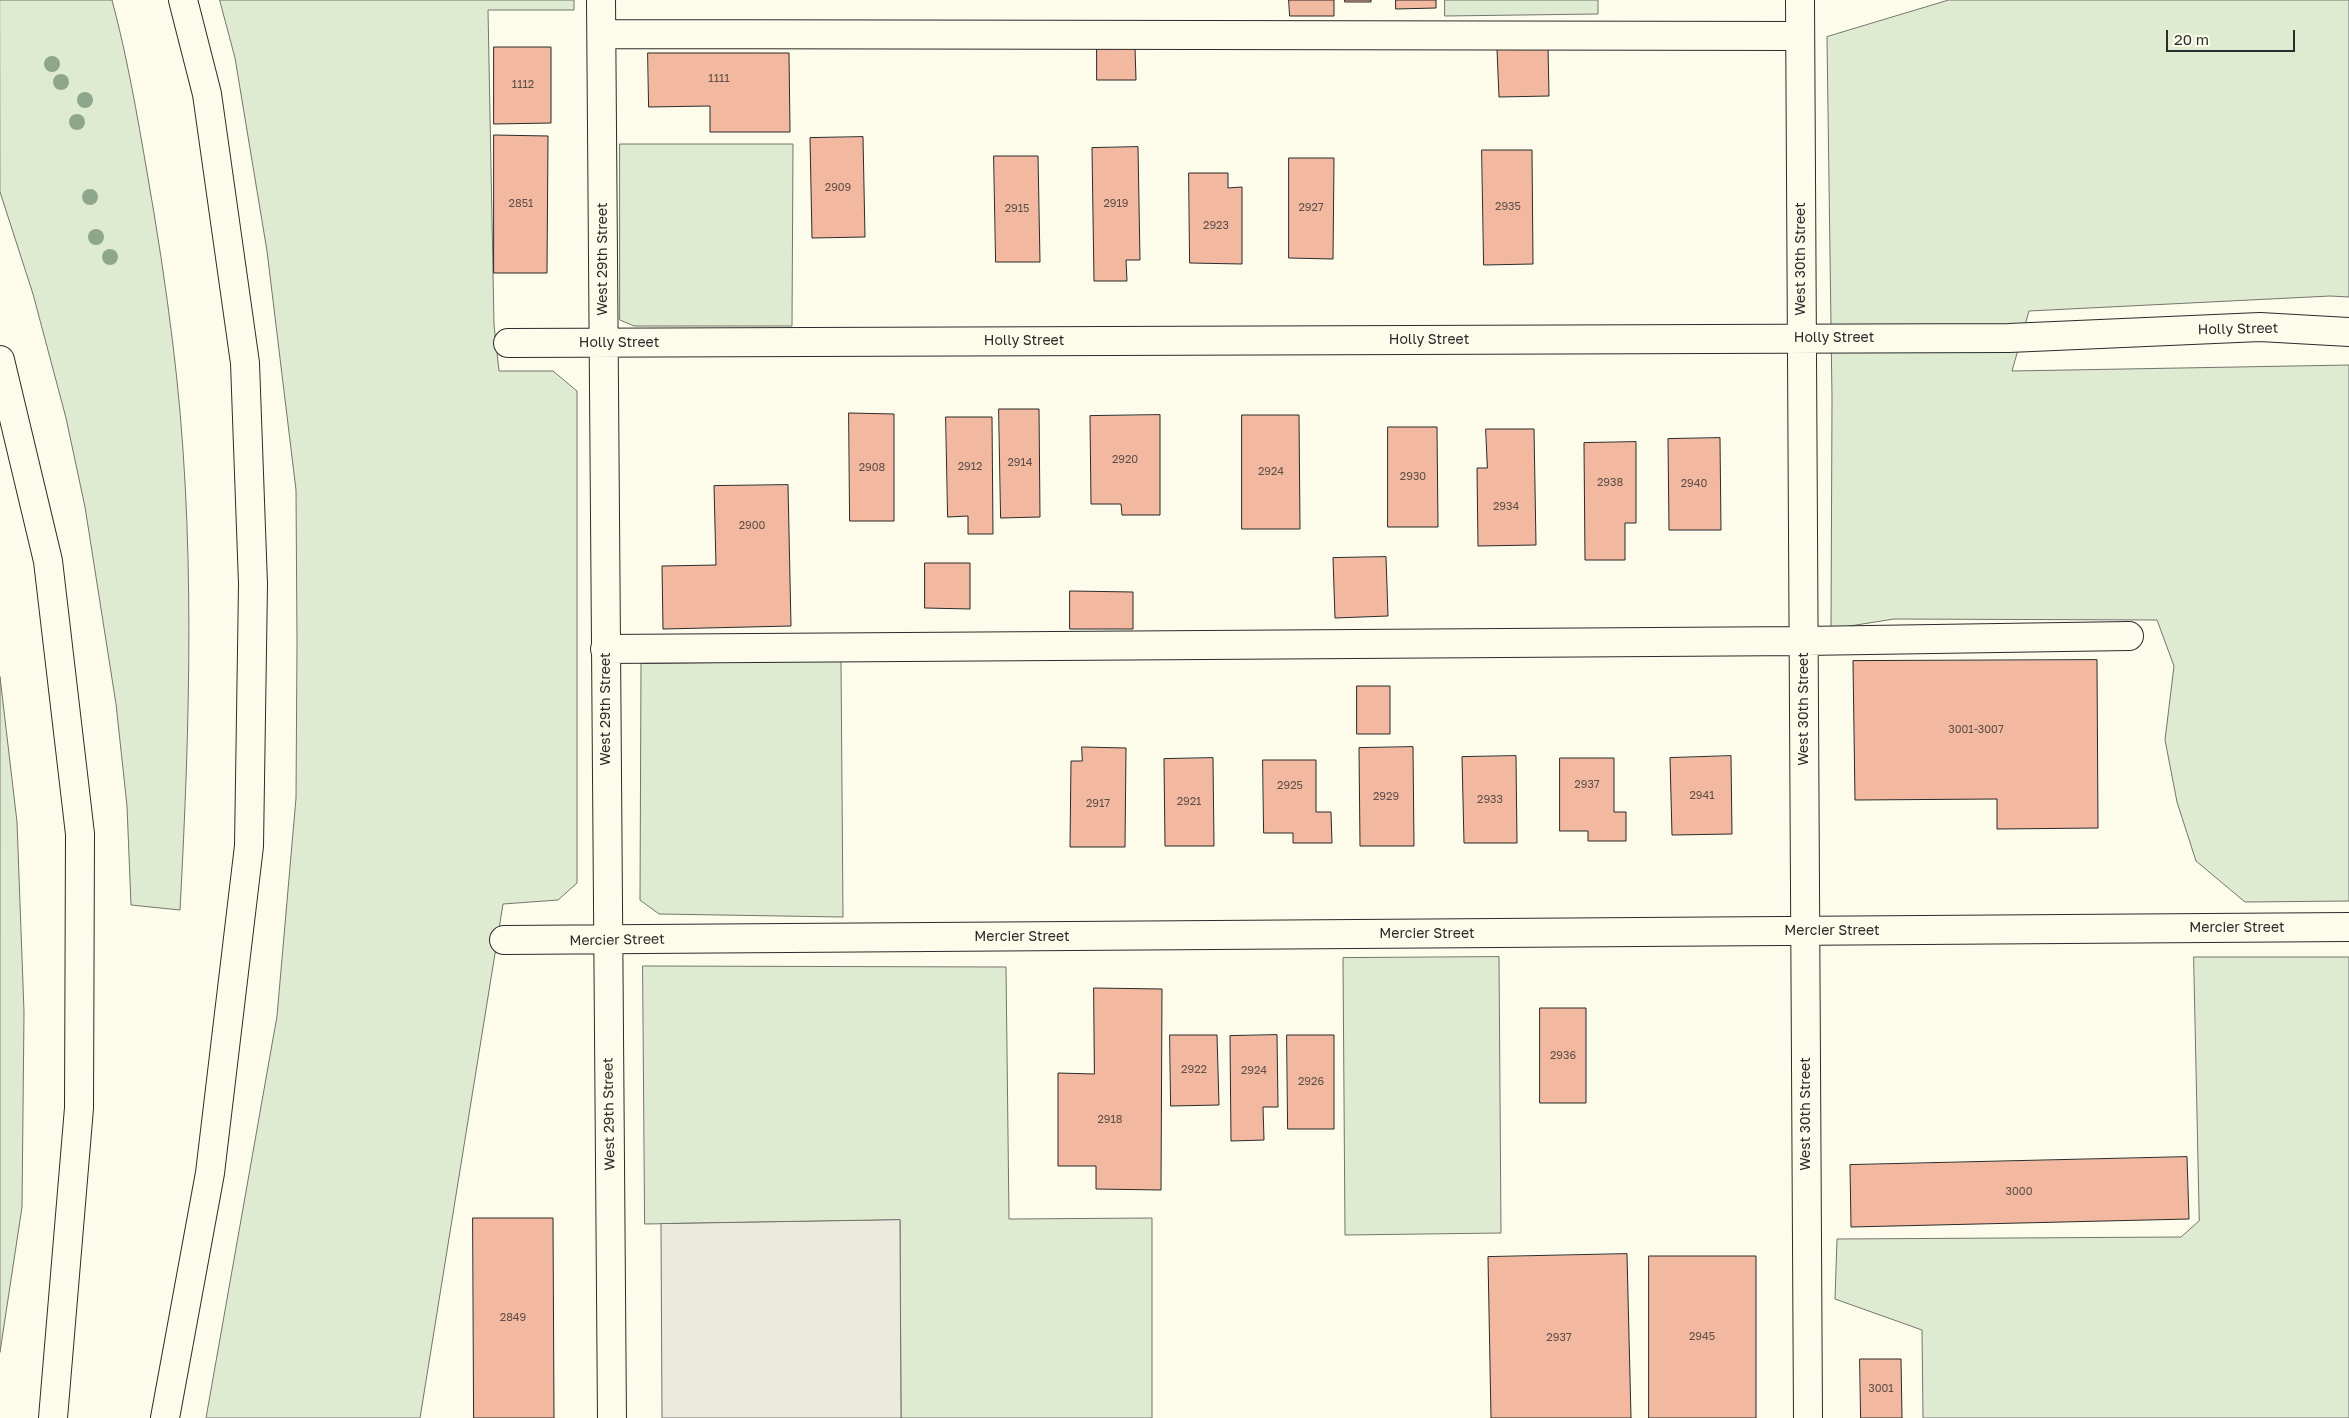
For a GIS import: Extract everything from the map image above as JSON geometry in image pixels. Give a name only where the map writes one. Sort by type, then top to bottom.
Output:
[{"type":"main road","points":[[165,1418],[210,1173],[249,846],[254,584],[245,363],[207,94],[183,0]]},
{"type":"main road","name":"West 29th Street","points":[[601,0],[612,1418]]},
{"type":"main road","name":"West 30th Street","points":[[1800,0],[1808,1418]]},
{"type":"main road","points":[[602,34],[1800,36]]},
{"type":"main road","name":"Holly Street","points":[[508,344],[2009,338],[2260,327],[2349,332]]},
{"type":"main road","points":[[0,360],[48,561],[80,834],[79,1108],[53,1418]]},
{"type":"main road","points":[[605,648],[1804,641],[2129,636]]},
{"type":"main road","name":"Mercier Street","points":[[504,940],[2349,927]]},
{"type":"green space","points":[[0,0],[112,0],[131,85],[154,215],[173,345],[185,486],[189,628],[180,910],[131,905],[127,806],[116,704],[85,507],[66,418],[33,294],[0,192]]},
{"type":"green space","points":[[220,0],[574,0],[574,10],[488,10],[494,325],[499,371],[553,371],[577,391],[577,883],[558,900],[503,904],[420,1418],[206,1418],[277,1016],[296,798],[296,490],[267,251],[235,58]]},
{"type":"green space","points":[[1445,0],[1598,0],[1598,14],[1445,16]]},
{"type":"green space","points":[[1949,0],[2349,0],[2349,297],[2330,296],[2029,311],[2012,371],[2349,365],[2349,901],[2245,902],[2196,861],[2177,802],[2165,740],[2174,666],[2157,620],[1894,619],[1831,629],[1832,398],[1827,37]]},
{"type":"green space","points":[[620,144],[793,144],[792,326],[634,326],[620,320]]},
{"type":"green space","points":[[841,661],[843,917],[659,914],[640,900],[641,664]]},
{"type":"green space","points":[[0,677],[17,822],[24,1012],[22,1207],[0,1352]]},
{"type":"green space","points":[[1499,957],[1501,1233],[1345,1235],[1343,958]]},
{"type":"green space","points":[[2194,957],[2349,957],[2349,1418],[1923,1418],[1922,1330],[1835,1299],[1837,1239],[2181,1237],[2199,1221]]},
{"type":"green space","points":[[643,966],[1006,967],[1009,1219],[1152,1218],[1152,1418],[901,1418],[900,1220],[645,1224]]},
{"type":"shaded area","points":[[900,1220],[901,1418],[662,1418],[661,1224]]},
{"type":"building","points":[[1289,0],[1334,0],[1334,16],[1290,16]]},
{"type":"building","points":[[1345,0],[1371,0],[1371,2],[1345,2]]},
{"type":"building","points":[[1396,0],[1436,0],[1436,8],[1396,9]]},
{"type":"building","points":[[494,47],[551,47],[551,123],[494,124]]},
{"type":"building","points":[[1548,47],[1549,96],[1499,97],[1497,49]]},
{"type":"building","points":[[1097,48],[1135,48],[1136,80],[1097,80]]},
{"type":"building","points":[[648,53],[789,53],[790,132],[710,132],[710,106],[649,107]]},
{"type":"building","points":[[494,135],[548,136],[547,273],[494,273]]},
{"type":"building","points":[[863,137],[865,237],[812,238],[810,138]]},
{"type":"building","points":[[1138,147],[1140,260],[1126,260],[1127,281],[1094,281],[1092,148]]},
{"type":"building","points":[[1482,150],[1532,150],[1533,264],[1484,265]]},
{"type":"building","points":[[994,156],[1038,156],[1040,262],[996,262]]},
{"type":"building","points":[[1289,158],[1334,158],[1333,259],[1289,258]]},
{"type":"building","points":[[1189,173],[1228,173],[1228,188],[1242,187],[1242,264],[1190,263]]},
{"type":"building","points":[[999,409],[1039,409],[1040,517],[1001,518]]},
{"type":"building","points":[[849,413],[894,414],[894,521],[850,521]]},
{"type":"building","points":[[1160,415],[1160,515],[1122,515],[1121,504],[1091,504],[1090,416]]},
{"type":"building","points":[[1242,415],[1299,415],[1300,529],[1242,529]]},
{"type":"building","points":[[946,417],[992,417],[993,534],[968,534],[968,516],[948,517]]},
{"type":"building","points":[[1388,427],[1437,427],[1438,527],[1388,527]]},
{"type":"building","points":[[1486,429],[1534,429],[1536,545],[1478,546],[1477,468],[1487,468]]},
{"type":"building","points":[[1720,438],[1721,530],[1669,530],[1668,439]]},
{"type":"building","points":[[1636,442],[1636,523],[1625,523],[1625,560],[1585,560],[1584,443]]},
{"type":"building","points":[[788,485],[791,626],[663,629],[662,566],[716,565],[714,486]]},
{"type":"building","points":[[1386,557],[1388,616],[1335,618],[1333,558]]},
{"type":"building","points":[[925,563],[970,563],[970,609],[925,608]]},
{"type":"building","points":[[1070,591],[1133,592],[1133,629],[1070,629]]},
{"type":"building","points":[[2097,660],[2098,828],[1997,829],[1997,799],[1855,800],[1853,661]]},
{"type":"building","points":[[1357,686],[1390,686],[1390,734],[1357,734]]},
{"type":"building","points":[[1082,747],[1126,748],[1125,847],[1070,847],[1071,761],[1082,761]]},
{"type":"building","points":[[1413,747],[1414,846],[1360,846],[1359,748]]},
{"type":"building","points":[[1516,756],[1517,843],[1464,843],[1462,757]]},
{"type":"building","points":[[1731,756],[1732,834],[1672,835],[1670,758]]},
{"type":"building","points":[[1213,758],[1214,846],[1165,846],[1164,759]]},
{"type":"building","points":[[1560,758],[1614,758],[1614,812],[1626,812],[1626,841],[1588,841],[1588,831],[1560,831]]},
{"type":"building","points":[[1263,760],[1316,760],[1316,812],[1331,812],[1332,843],[1293,843],[1293,833],[1264,833]]},
{"type":"building","points":[[1094,988],[1162,989],[1161,1190],[1096,1189],[1096,1166],[1058,1166],[1058,1073],[1094,1074]]},
{"type":"building","points":[[1540,1008],[1586,1008],[1586,1103],[1540,1103]]},
{"type":"building","points":[[1170,1035],[1217,1035],[1219,1105],[1171,1106]]},
{"type":"building","points":[[1277,1035],[1278,1107],[1263,1107],[1264,1140],[1231,1141],[1230,1036]]},
{"type":"building","points":[[1287,1035],[1334,1035],[1334,1129],[1288,1129]]},
{"type":"building","points":[[2187,1157],[2189,1219],[1851,1227],[1850,1165]]},
{"type":"building","points":[[473,1218],[553,1218],[554,1418],[474,1418]]},
{"type":"building","points":[[1627,1254],[1631,1418],[1491,1418],[1488,1257]]},
{"type":"building","points":[[1649,1256],[1756,1256],[1756,1418],[1649,1418]]},
{"type":"building","points":[[1860,1359],[1901,1359],[1902,1418],[1861,1418]]}]
